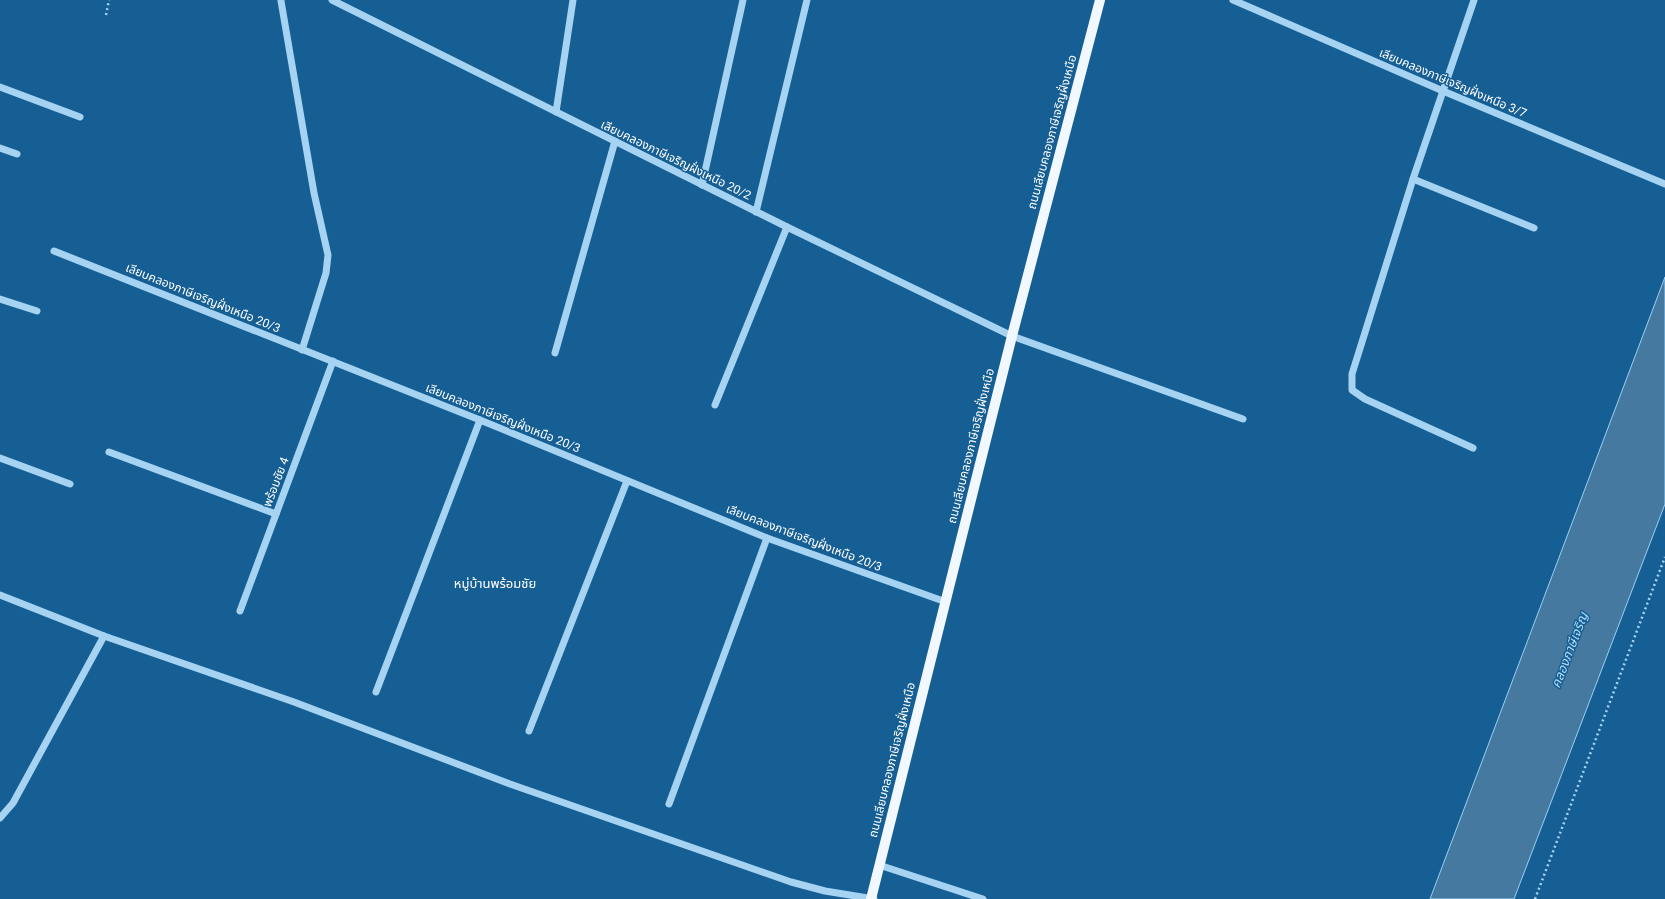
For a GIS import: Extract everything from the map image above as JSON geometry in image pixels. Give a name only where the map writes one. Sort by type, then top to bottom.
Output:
[{"type":"main road","name":"ถนนเลียบคลองภาษีเจริญฝั่งเหนือ","points":[[872,899],[879,865],[1012,336],[1100,0]]},
{"type":"street","name":"เลียบคลองภาษีเจริญฝั่งเหนือ 20/2","points":[[332,0],[756,212],[1012,336],[1243,419]]},
{"type":"street","points":[[556,112],[573,0]]},
{"type":"street","points":[[702,185],[743,0]]},
{"type":"street","points":[[756,212],[807,0]]},
{"type":"street","name":"เลียบคลองภาษีเจริญฝั่งเหนือ 3/7","points":[[1234,0],[1443,91],[1665,184]]},
{"type":"street","points":[[1473,448],[1365,399],[1352,390],[1352,374],[1413,179],[1474,0]]},
{"type":"street","points":[[281,1],[314,194],[328,255],[326,273],[302,350]]},
{"type":"street","points":[[0,87],[80,117]]},
{"type":"street","points":[[555,353],[615,141]]},
{"type":"street","points":[[0,148],[17,154]]},
{"type":"street","points":[[1413,179],[1534,228]]},
{"type":"street","points":[[715,405],[787,227]]},
{"type":"street","name":"เลียบคลองภาษีเจริญฝั่งเหนือ 20/3","points":[[54,250],[480,420],[767,538],[946,602]]},
{"type":"street","points":[[0,299],[38,311]]},
{"type":"street","name":"พร้อมชัย 4","points":[[240,612],[333,361]]},
{"type":"street","points":[[376,692],[480,420]]},
{"type":"street","points":[[109,452],[276,514]]},
{"type":"street","points":[[0,458],[70,484]]},
{"type":"street","points":[[529,731],[627,481]]},
{"type":"street","points":[[669,804],[767,538]]},
{"type":"street","points":[[0,595],[104,636],[294,702],[510,784],[784,880],[825,891],[872,899]]},
{"type":"street","points":[[0,818],[14,803],[104,636]]},
{"type":"street","points":[[879,865],[983,899]]},
{"type":"path","points":[[106,15],[109,0]]},
{"type":"path","points":[[1535,899],[1665,557]]},
{"type":"water","name":"คลองภาษีเจริญ","points":[[1665,277],[1665,504],[1514,899],[1430,899]]},
{"type":"district","name":"หมู่บ้านพร้อมชัย","points":[[495,583]]}]
